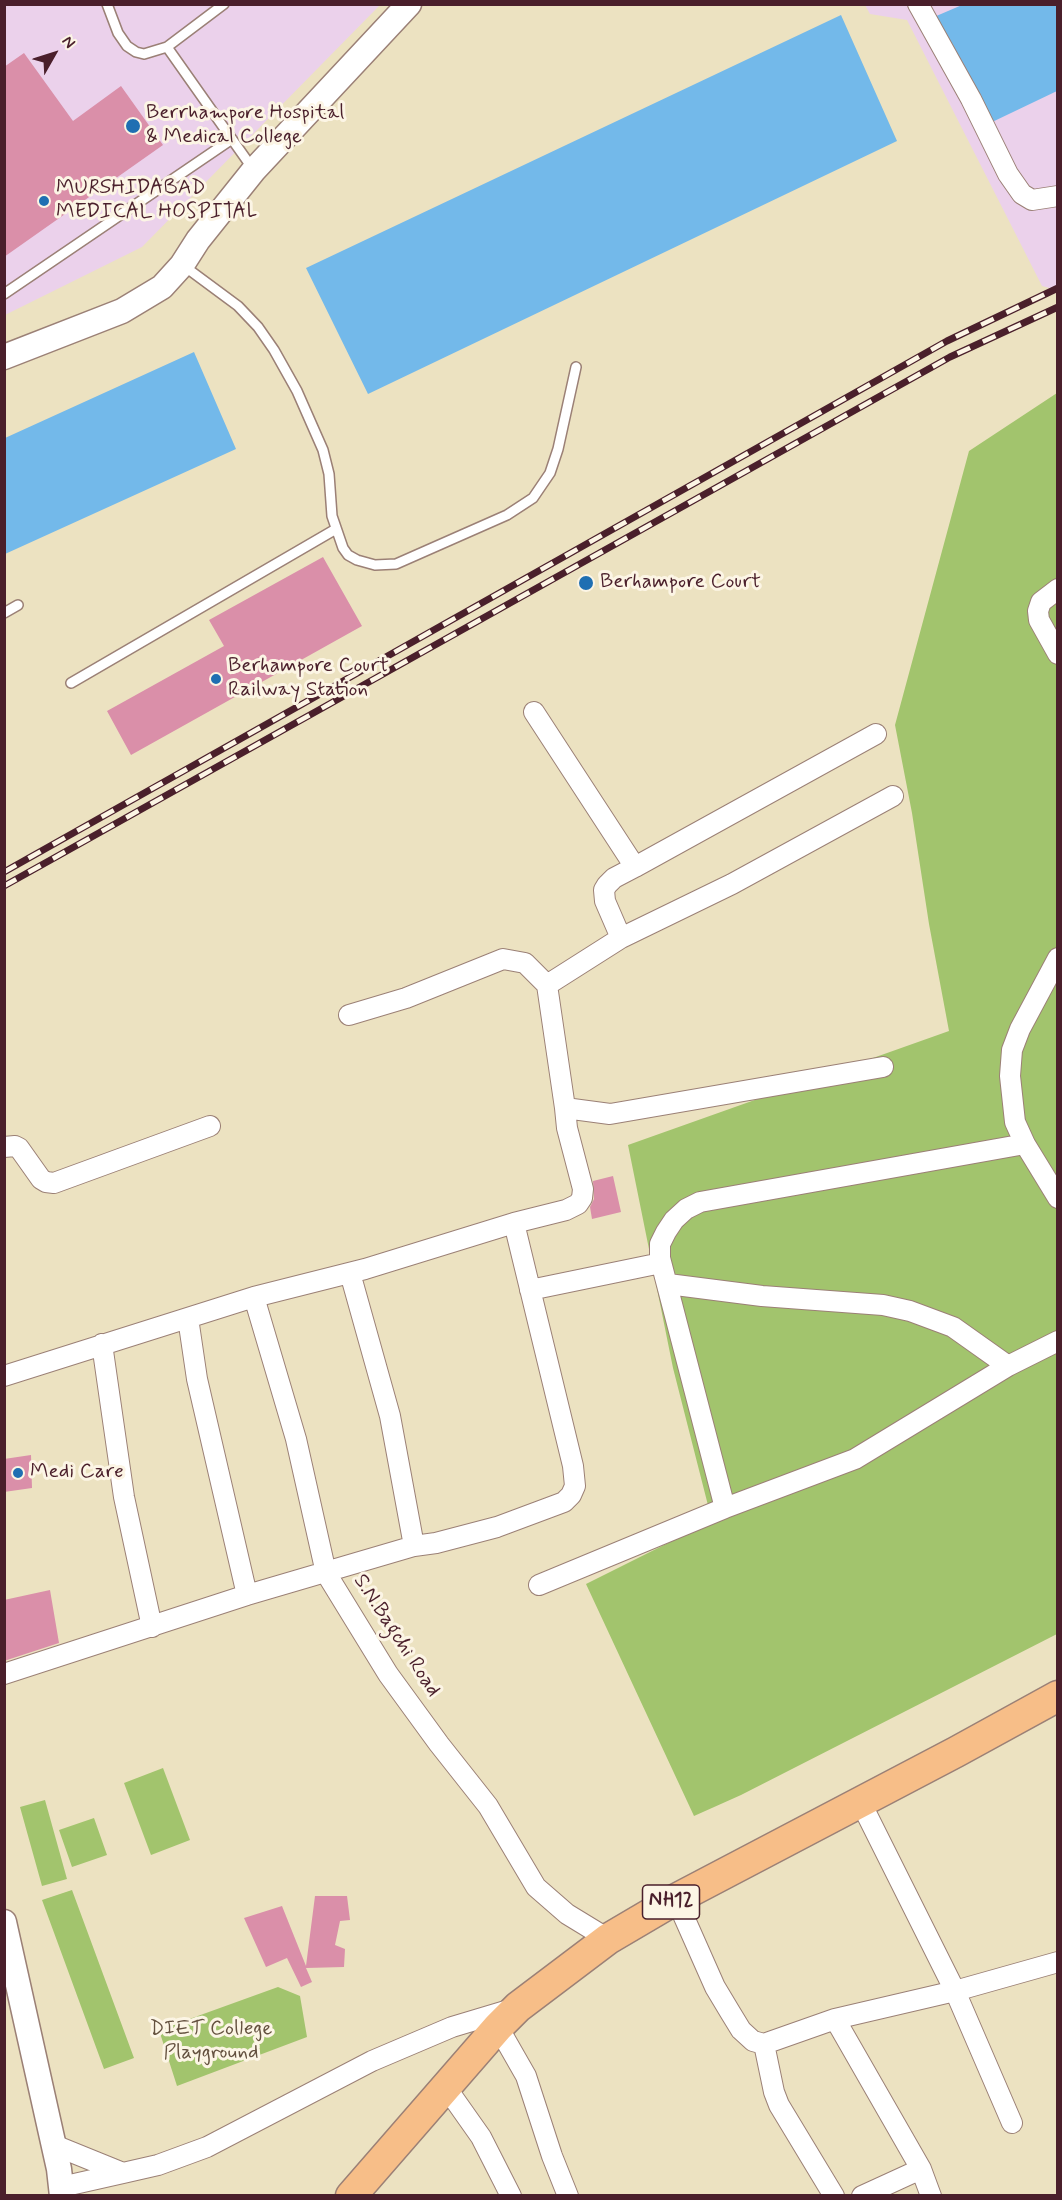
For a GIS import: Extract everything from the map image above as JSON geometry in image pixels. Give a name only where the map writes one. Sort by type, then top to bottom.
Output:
[{"type":"main road","name":"NH12","points":[[351,2196],[445,2086],[508,2017],[608,1939],[676,1899],[1058,1696]]},
{"type":"street","points":[[4,357],[122,311],[162,287],[182,265],[198,240],[254,171],[410,4]]},
{"type":"street","points":[[918,4],[971,99],[1008,174],[1022,194],[1032,200],[1058,196]]},
{"type":"street","points":[[1058,589],[1041,602],[1038,611],[1039,620],[1058,654]]},
{"type":"street","points":[[534,712],[635,867]]},
{"type":"street","points":[[621,938],[605,901],[604,890],[614,878],[876,734]]},
{"type":"street","points":[[547,985],[621,938],[732,884],[893,796]]},
{"type":"street","points":[[1058,957],[1020,1029],[1012,1050],[1010,1076],[1015,1122],[1025,1144],[1058,1198]]},
{"type":"street","points":[[4,1376],[254,1297],[566,1210],[578,1204],[582,1198],[583,1189],[567,1128],[547,985],[525,963],[503,959],[406,999],[349,1015]]},
{"type":"street","points":[[565,1108],[610,1114],[883,1067]]},
{"type":"street","points":[[4,1147],[20,1148],[41,1179],[54,1183],[210,1126]]},
{"type":"street","points":[[725,1508],[661,1263],[660,1244],[666,1232],[686,1209],[700,1202],[1025,1144]]},
{"type":"street","points":[[4,1674],[247,1596],[414,1546],[436,1543],[497,1527],[564,1502],[571,1495],[574,1486],[573,1466],[514,1223]]},
{"type":"street","points":[[530,1290],[661,1263]]},
{"type":"street","points":[[350,1272],[390,1416],[414,1546]]},
{"type":"street","points":[[668,1284],[762,1296],[883,1305],[910,1311],[953,1327],[1008,1366]]},
{"type":"street","name":"S.N.Bagchi Road","points":[[254,1297],[296,1439],[326,1573],[388,1674],[488,1806],[536,1887],[567,1914],[608,1939]]},
{"type":"street","points":[[188,1318],[197,1379],[247,1596]]},
{"type":"street","points":[[539,1585],[725,1508],[855,1459],[1008,1366],[1058,1341]]},
{"type":"street","points":[[102,1344],[124,1497],[152,1627]]},
{"type":"street","points":[[860,1801],[955,1991],[1012,2123]]},
{"type":"street","points":[[676,1899],[715,1987],[730,2012],[741,2030],[753,2041],[764,2044],[835,2019],[955,1991],[1058,1962]]},
{"type":"street","points":[[4,1922],[54,2145],[62,2192],[158,2165],[207,2147],[372,2061],[423,2038],[452,2027],[508,2017],[552,2156],[568,2196]]},
{"type":"street","points":[[835,2019],[921,2169],[931,2196]]},
{"type":"street","points":[[764,2044],[779,2105],[834,2196]]},
{"type":"street","points":[[445,2086],[481,2137],[511,2196]]},
{"type":"street","points":[[54,2145],[123,2173]]},
{"type":"street","points":[[862,2196],[921,2169]]},
{"type":"lane","points":[[106,4],[118,33],[127,46],[144,54],[167,46],[224,4]]},
{"type":"lane","points":[[167,46],[254,171]]},
{"type":"lane","points":[[4,294],[232,140]]},
{"type":"lane","points":[[182,265],[238,306],[258,327],[274,351],[297,391],[323,450],[329,474],[332,516],[343,548],[348,555],[375,565],[396,564],[507,515],[532,498],[550,473],[558,449],[576,367]]},
{"type":"lane","points":[[71,683],[336,529]]},
{"type":"lane","points":[[4,613],[18,605]]},
{"type":"shaded area","name":"Berrhampore Hospital & Medical College","points":[[5,5],[380,5],[142,247],[5,315]]},
{"type":"shaded area","points":[[865,5],[1057,5],[1057,290],[1042,286],[907,20],[870,14]]},
{"type":"green space","points":[[1057,393],[1057,1634],[741,1795],[694,1816],[586,1584],[712,1521],[673,1368],[628,1145],[949,1031],[895,725],[969,451]]},
{"type":"green space","points":[[163,1768],[190,1840],[151,1855],[124,1783]]},
{"type":"green space","points":[[45,1800],[67,1879],[42,1886],[20,1807]]},
{"type":"green space","points":[[94,1818],[107,1855],[72,1867],[59,1830]]},
{"type":"green space","points":[[72,1890],[134,2058],[104,2069],[42,1900]]},
{"type":"green space","name":"DIET College Playground","points":[[278,1987],[300,1996],[307,2037],[177,2086],[159,2030]]},
{"type":"water","points":[[962,5],[1057,5],[1057,91],[988,124],[934,17]]},
{"type":"water","points":[[841,15],[897,141],[368,394],[306,268]]},
{"type":"water","points":[[194,352],[236,449],[5,554],[5,438]]},
{"type":"building","name":"MURSHIDABAD MEDICAL HOSPITAL","points":[[24,53],[73,121],[121,86],[163,145],[4,257],[4,67]]},
{"type":"building","name":"Berhampore Court Railway Station","points":[[323,557],[362,626],[131,755],[107,711],[224,646],[209,620]]},
{"type":"building","points":[[613,1176],[621,1212],[592,1219],[590,1207],[594,1199],[593,1181]]},
{"type":"building","name":"Medi Care","points":[[31,1455],[32,1488],[4,1492],[4,1459]]},
{"type":"building","points":[[50,1590],[59,1643],[4,1661],[4,1600]]},
{"type":"building","points":[[315,1896],[347,1896],[350,1920],[340,1921],[335,1945],[345,1949],[344,1967],[306,1968],[312,1982],[301,1987],[287,1958],[266,1967],[244,1918],[282,1906],[306,1966]]},
{"type":"railway","points":[[4,872],[947,341],[1058,288]]},
{"type":"railway","points":[[4,886],[950,357],[1058,307]]},
{"type":"place","name":"Berrhampore Hospital & Medical College","points":[[133,126]]},
{"type":"place","name":"MURSHIDABAD MEDICAL HOSPITAL","points":[[44,201]]},
{"type":"place","name":"Berhampore Court","points":[[586,583]]},
{"type":"place","name":"Berhampore Court Railway Station","points":[[216,679]]},
{"type":"place","name":"Medi Care","points":[[18,1473]]}]
